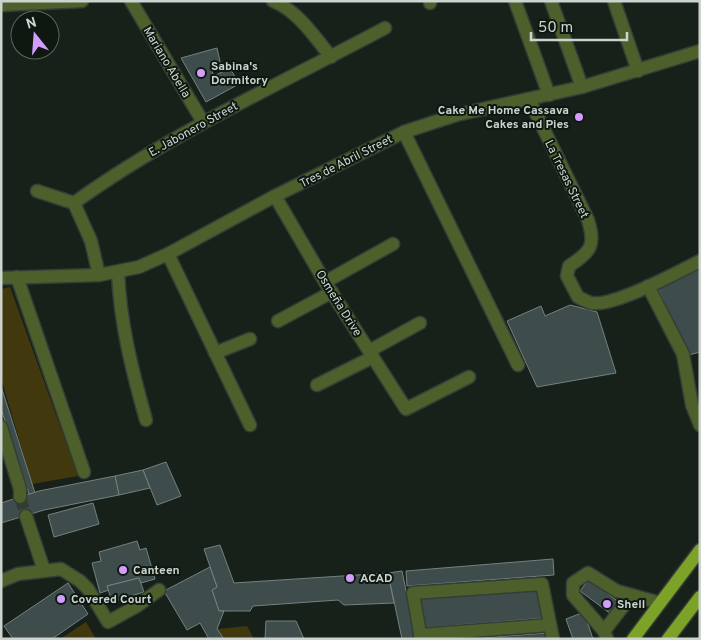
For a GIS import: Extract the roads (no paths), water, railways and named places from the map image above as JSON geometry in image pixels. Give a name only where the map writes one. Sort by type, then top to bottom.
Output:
[{"type":"main road","points":[[638,637],[660,603],[700,550]]},
{"type":"main road","points":[[668,639],[700,598]]},
{"type":"street","points":[[1,5],[82,1]]},
{"type":"street","name":"Mariano Abella","points":[[131,1],[203,122]]},
{"type":"street","points":[[273,1],[290,5],[331,57]]},
{"type":"street","points":[[515,1],[549,95]]},
{"type":"street","points":[[551,1],[582,87]]},
{"type":"street","points":[[614,1],[638,70]]},
{"type":"street","name":"E. Jabonero Street","points":[[74,203],[116,173],[203,122],[384,28]]},
{"type":"street","name":"Tres de Abril Street","points":[[1,278],[17,276],[99,275],[139,267],[168,254],[276,196],[404,132],[456,115],[582,87],[700,51]]},
{"type":"street","name":"La Tresas Street","points":[[529,99],[588,220],[592,233],[593,241],[585,255],[569,266],[567,276],[578,297],[593,303],[616,299],[700,261]]},
{"type":"street","points":[[404,132],[518,364]]},
{"type":"street","points":[[37,191],[74,203],[90,242],[99,275]]},
{"type":"street","name":"Osmeña Drive","points":[[276,196],[329,287],[406,409],[469,377]]},
{"type":"street","points":[[278,320],[393,244]]},
{"type":"street","points":[[168,254],[250,425]]},
{"type":"street","points":[[118,272],[122,320],[129,360],[146,420]]},
{"type":"street","points":[[17,276],[84,472]]},
{"type":"street","points":[[648,286],[683,354],[692,405],[700,425]]},
{"type":"street","points":[[317,386],[420,323]]},
{"type":"street","points":[[215,353],[250,339]]},
{"type":"street","points":[[1,427],[20,489],[20,497]]},
{"type":"street","points":[[26,516],[44,570]]},
{"type":"street","points":[[1,581],[18,574],[61,569],[80,581],[108,622],[160,590]]},
{"type":"street","points":[[631,596],[606,635],[573,595],[573,583],[588,573],[618,591],[660,603]]},
{"type":"street","points":[[550,625],[420,637],[413,593],[542,584],[553,639]]},
{"type":"tunnel","points":[[20,497],[26,516]]},
{"type":"place","name":"Sabina's Dormitory","points":[[201,73]]},
{"type":"place","name":"Cake Me Home Cassava Cakes and Pies","points":[[579,117]]},
{"type":"place","name":"Canteen","points":[[123,570]]},
{"type":"place","name":"ACAD","points":[[350,578]]},
{"type":"place","name":"Covered Court","points":[[61,599]]},
{"type":"place","name":"Shell","points":[[607,604]]}]
